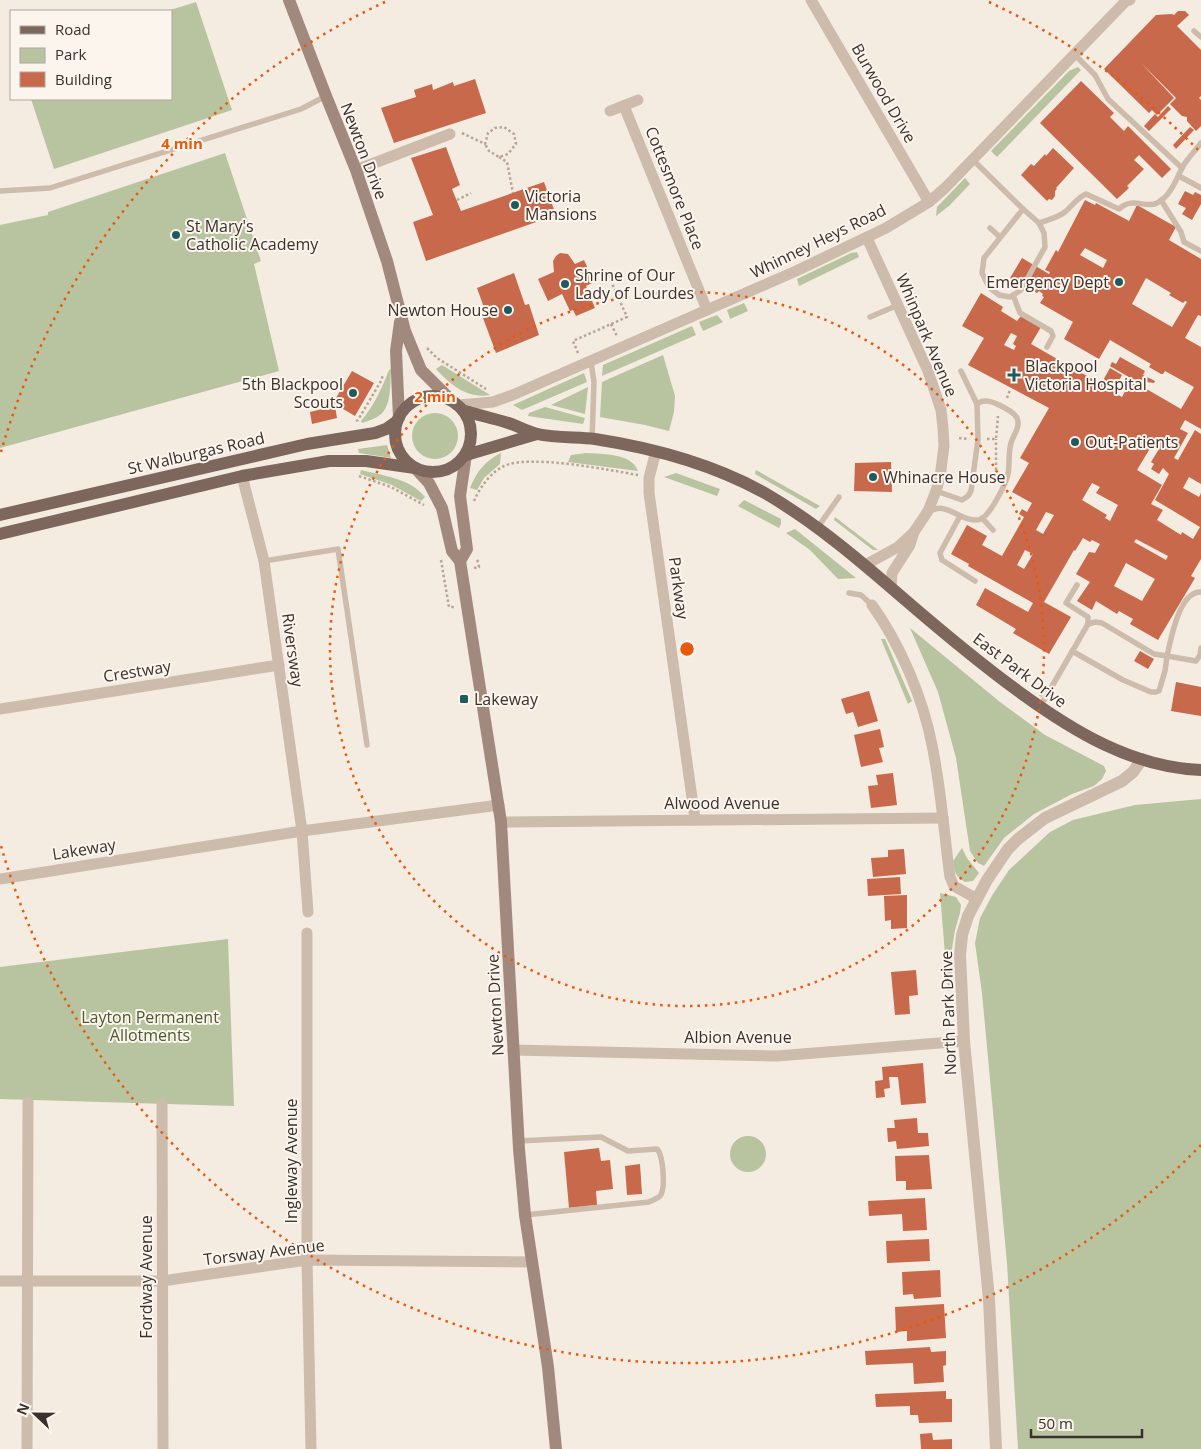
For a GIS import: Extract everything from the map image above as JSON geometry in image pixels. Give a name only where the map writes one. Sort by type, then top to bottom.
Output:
[{"type":"main road","name":"Newton Drive","points":[[289,0],[356,170],[387,261],[405,331],[421,370],[458,405]]},
{"type":"main road","name":"Newton Drive","points":[[398,420],[396,352],[401,317]]},
{"type":"main road","points":[[458,405],[472,430],[471,444],[466,455],[456,465],[441,472],[430,473],[407,463],[397,448],[395,431],[398,420],[409,405],[421,398],[436,396],[538,434],[592,439],[656,451],[705,466],[762,492],[818,528],[891,587]]},
{"type":"main road","name":"St Walburgas Road","points":[[0,515],[307,444],[375,433],[386,429],[398,420]]},
{"type":"main road","points":[[466,455],[538,434]]},
{"type":"main road","name":"Newton Drive","points":[[461,566],[467,549],[460,496],[466,455]]},
{"type":"main road","name":"St Walburgas Road","points":[[0,534],[242,476],[281,471],[329,461],[354,460],[415,468]]},
{"type":"main road","name":"Newton Drive","points":[[415,468],[429,483],[442,508],[452,551],[461,566],[499,804],[524,1215],[548,1367],[556,1449]]},
{"type":"main road","name":"East Park Drive","points":[[891,587],[974,657],[1040,707],[1085,736],[1142,759],[1201,770]]},
{"type":"street","name":"Burwood Drive","points":[[811,0],[929,202]]},
{"type":"street","name":"Whinney Heys Road","points":[[458,405],[493,402],[587,364],[867,238],[929,202],[945,188],[1127,0]]},
{"type":"street","points":[[610,112],[638,100]]},
{"type":"street","name":"Cottesmore Place","points":[[624,106],[707,310]]},
{"type":"street","points":[[356,170],[454,133]]},
{"type":"street","name":"Whinpark Avenue","points":[[865,565],[898,547],[914,532],[928,511],[940,477],[944,446],[941,410],[928,370],[867,238]]},
{"type":"street","name":"Parkway","points":[[656,451],[649,493],[695,819]]},
{"type":"street","name":"Riversway","points":[[242,476],[264,561],[302,831]]},
{"type":"street","name":"Whinpark Avenue","points":[[891,587],[892,573],[910,545],[914,532]]},
{"type":"street","points":[[872,605],[883,620],[904,664],[919,701],[932,744],[950,877],[954,886],[977,900],[999,862],[1018,839],[1045,818],[1122,781],[1133,772],[1142,759]]},
{"type":"street","name":"Crestway","points":[[0,709],[279,665]]},
{"type":"street","name":"Lakeway","points":[[0,879],[302,831],[499,804]]},
{"type":"street","name":"Alwood Avenue","points":[[501,822],[942,818]]},
{"type":"street","points":[[302,831],[308,912]]},
{"type":"street","name":"North Park Drive","points":[[977,900],[968,916],[962,935],[960,955],[964,1041],[989,1299],[996,1449]]},
{"type":"street","name":"Ingleway Avenue","points":[[307,933],[307,1260],[311,1449]]},
{"type":"street","name":"Albion Avenue","points":[[513,1050],[777,1056],[964,1041]]},
{"type":"street","points":[[27,1449],[28,1102]]},
{"type":"street","name":"Fordway Avenue","points":[[162,1104],[163,1449]]},
{"type":"street","name":"Torsway Avenue","points":[[0,1281],[162,1281],[307,1260],[531,1262]]},
{"type":"lane","points":[[1194,31],[1201,37]]},
{"type":"lane","points":[[1075,55],[1095,75],[1108,99],[1182,168]]},
{"type":"lane","points":[[0,191],[50,188],[301,109],[326,96]]},
{"type":"lane","points":[[1039,223],[1064,212],[1086,194],[1119,209],[1122,206],[1134,203],[1153,205],[1161,200],[1180,176],[1182,168],[1201,143]]},
{"type":"lane","points":[[972,159],[1023,210],[1039,223],[1044,232],[1045,246],[1021,290],[1010,297],[999,295],[989,287],[982,273],[984,258],[1023,210]]},
{"type":"lane","points":[[1180,176],[1201,188]]},
{"type":"lane","points":[[1161,200],[1181,232],[1184,242],[1201,251]]},
{"type":"lane","points":[[990,228],[1000,236]]},
{"type":"lane","points":[[1013,295],[1020,313],[1051,331],[1053,336],[1047,347]]},
{"type":"lane","points":[[870,317],[898,305]]},
{"type":"lane","points":[[587,364],[594,382],[592,439]]},
{"type":"lane","points":[[936,491],[962,500],[968,496],[972,484],[978,439],[977,404],[961,370]]},
{"type":"lane","points":[[928,511],[938,508],[945,509],[960,516],[978,520],[990,509],[1008,477],[1009,453],[1018,427],[1017,418],[1012,413],[990,401],[977,404]]},
{"type":"lane","points":[[818,528],[839,497]]},
{"type":"lane","points":[[960,516],[940,553],[942,560],[975,581]]},
{"type":"lane","points":[[982,518],[993,530]]},
{"type":"lane","points":[[264,561],[338,550],[367,745]]},
{"type":"lane","points":[[1040,707],[1088,624],[1088,617],[1066,603],[1077,585]]},
{"type":"lane","points":[[1072,651],[1123,680],[1156,692],[1161,687],[1167,656],[1180,612],[1190,596],[1201,592]]},
{"type":"lane","points":[[849,593],[861,595],[872,605]]},
{"type":"lane","points":[[1088,624],[1102,623],[1154,654],[1191,662],[1196,661],[1200,655],[1201,648]]},
{"type":"lane","points":[[518,1141],[601,1137],[628,1151],[656,1149],[661,1153],[662,1160],[664,1189],[661,1196],[649,1202],[524,1215]]},
{"type":"path","points":[[484,144],[488,133],[495,128],[504,127],[514,134],[516,144],[508,154],[499,157]]},
{"type":"path","points":[[454,133],[484,144],[489,151],[507,162],[513,193]]},
{"type":"path","points":[[457,200],[472,193]]},
{"type":"path","points":[[587,364],[573,341],[627,317],[606,270],[591,275]]},
{"type":"path","points":[[424,343],[438,358],[488,391]]},
{"type":"path","points":[[349,423],[358,420],[381,382],[384,372]]},
{"type":"path","points":[[996,470],[997,418],[1010,390]]},
{"type":"path","points":[[959,438],[996,439]]},
{"type":"path","points":[[473,508],[478,492],[492,475],[504,466],[520,462],[595,467],[650,478]]},
{"type":"path","points":[[354,474],[391,487],[426,506]]},
{"type":"path","points":[[439,553],[449,607],[468,606]]},
{"type":"path","points":[[461,566],[479,567],[477,558]]},
{"type":"green space","points":[[196,2],[232,110],[54,169],[31,100],[172,100],[172,10],[170,10]]},
{"type":"green space","points":[[1078,67],[1081,70],[997,157],[991,151],[1069,71]]},
{"type":"green space","points":[[225,153],[261,261],[254,264],[279,371],[0,448],[0,225],[48,215],[48,212]]},
{"type":"green space","points":[[965,178],[970,184],[949,206],[936,216],[937,207]]},
{"type":"green space","points":[[857,252],[859,257],[799,286],[797,279],[851,253]]},
{"type":"green space","points":[[744,303],[748,311],[730,319],[727,310]]},
{"type":"green space","points":[[717,315],[723,322],[703,331],[699,322]]},
{"type":"green space","points":[[692,326],[696,335],[602,376],[603,365]]},
{"type":"green space","points":[[663,355],[675,396],[674,412],[669,431],[600,417],[602,382]]},
{"type":"green space","points":[[442,365],[490,395],[474,395],[460,389],[436,369]]},
{"type":"green space","points":[[391,369],[390,394],[387,406],[378,416],[362,423],[361,421],[374,403]]},
{"type":"green space","points":[[584,373],[587,382],[522,410],[513,405]]},
{"type":"green space","points":[[588,387],[585,414],[551,405]]},
{"type":"green space","points":[[545,407],[585,418],[583,424],[528,416],[529,413]]},
{"type":"green space","points":[[440,413],[444,414],[454,423],[457,427],[457,445],[448,455],[440,459],[430,459],[422,455],[413,445],[412,431],[416,423],[426,414]]},
{"type":"green space","points":[[387,445],[391,458],[359,453],[358,449]]},
{"type":"green space","points":[[501,453],[500,464],[484,478],[477,490],[470,488],[482,467],[490,459]]},
{"type":"green space","points":[[586,453],[608,454],[623,458],[635,465],[638,471],[568,462],[571,455]]},
{"type":"green space","points":[[361,470],[404,482],[425,497],[421,501],[392,485],[360,474]]},
{"type":"green space","points":[[756,470],[820,506],[816,509],[755,474]]},
{"type":"green space","points":[[676,473],[720,489],[717,496],[664,477]]},
{"type":"green space","points":[[744,500],[781,519],[779,528],[738,506]]},
{"type":"green space","points":[[835,517],[878,550],[873,550],[834,520]]},
{"type":"green space","points":[[795,529],[856,578],[838,579],[810,550],[786,533]]},
{"type":"green space","points":[[910,628],[1000,702],[1045,735],[1104,766],[1106,771],[1102,779],[1094,786],[1072,794],[1034,814],[1004,838],[984,866],[978,863],[970,851],[956,758],[938,692]]},
{"type":"green space","points":[[881,639],[885,639],[912,701],[908,704]]},
{"type":"green space","points":[[1201,799],[1201,1449],[1018,1449],[1007,1263],[982,993],[975,943],[980,918],[1009,870],[1050,832],[1073,820],[1135,805]]},
{"type":"green space","points":[[962,848],[979,873],[973,881],[965,882],[959,878],[955,871],[953,861]]},
{"type":"green space","points":[[940,893],[956,897],[961,905],[952,949],[952,990],[948,991]]},
{"type":"green space","name":"Layton Permanent Allotments","points":[[228,939],[234,1106],[0,1099],[0,967]]},
{"type":"green space","points":[[748,1136],[761,1141],[766,1154],[761,1167],[748,1172],[735,1167],[730,1154],[735,1141]]},
{"type":"building","points":[[1178,11],[1185,11],[1189,15],[1177,26],[1201,50],[1201,96],[1199,98],[1201,100],[1201,126],[1196,131],[1187,121],[1187,117],[1182,116],[1170,104],[1176,98],[1141,63],[1174,98],[1157,115],[1152,110],[1149,113],[1104,69],[1156,15],[1174,15]]},
{"type":"building","points":[[475,79],[486,113],[394,143],[381,108],[416,97],[414,90],[432,84],[433,90],[453,82],[454,86]]},
{"type":"building","points":[[1081,81],[1114,113],[1110,117],[1124,131],[1128,126],[1171,169],[1162,178],[1139,155],[1134,160],[1144,169],[1127,186],[1129,188],[1117,199],[1040,123]]},
{"type":"building","points":[[1168,106],[1171,109],[1149,131],[1144,126],[1155,114],[1158,117]]},
{"type":"building","points":[[1190,127],[1194,130],[1176,149],[1173,145]]},
{"type":"building","name":"Victoria Mansions","points":[[446,147],[460,185],[452,189],[461,211],[544,182],[556,215],[426,261],[413,222],[433,215],[411,158]]},
{"type":"building","points":[[1053,148],[1074,168],[1056,188],[1055,196],[1052,200],[1049,199],[1047,201],[1021,175],[1031,164],[1034,166]]},
{"type":"building","points":[[1185,191],[1193,195],[1195,192],[1201,195],[1201,204],[1192,220],[1182,214],[1186,208],[1178,204]]},
{"type":"building","points":[[1085,200],[1095,205],[1096,203],[1129,221],[1137,205],[1176,227],[1169,240],[1201,259],[1201,316],[1198,315],[1185,338],[1201,347],[1201,429],[1185,420],[1180,429],[1188,433],[1174,458],[1178,460],[1195,430],[1201,434],[1201,484],[1189,477],[1183,488],[1199,497],[1201,493],[1201,559],[1191,576],[1195,578],[1158,640],[1130,624],[1133,619],[1119,611],[1117,614],[1096,601],[1092,610],[1077,601],[1090,582],[1076,574],[1089,552],[1095,553],[1100,544],[1083,538],[1044,602],[1071,617],[1049,654],[1013,633],[1016,629],[976,605],[985,588],[1028,612],[1033,603],[968,566],[969,564],[951,554],[967,525],[987,536],[982,545],[1002,556],[1024,517],[1019,514],[1022,509],[1027,512],[1032,503],[1012,492],[1029,463],[1020,458],[1049,408],[968,365],[984,338],[962,326],[981,293],[1003,307],[1001,311],[1017,321],[1021,316],[1041,327],[1031,344],[1101,384],[1110,368],[1122,375],[1113,392],[1122,397],[1131,380],[1181,409],[1194,387],[1165,371],[1161,374],[1149,367],[1151,364],[1110,340],[1099,359],[1064,339],[1073,322],[1040,303],[1044,297],[1039,291],[1037,293],[1010,278],[1022,258],[1049,274],[1050,272],[1045,270],[1056,250],[1058,252]],"holes":[[[1085,248],[1107,260],[1103,268],[1080,255]],[[1146,278],[1171,293],[1169,295],[1183,303],[1187,302],[1172,327],[1132,304]],[[1011,333],[1017,336],[1013,344],[1016,346],[1014,350],[1004,345]],[[1152,445],[1159,449],[1151,462],[1154,464],[1151,469],[1159,474],[1163,468],[1169,474],[1155,500],[1200,527],[1193,539],[1182,532],[1181,535],[1157,520],[1163,510],[1151,504],[1162,485],[1137,470]],[[1092,483],[1100,487],[1096,493],[1118,505],[1110,521],[1105,518],[1107,515],[1082,500]],[[1046,512],[1054,515],[1043,534],[1036,530]],[[1136,539],[1168,556],[1166,560],[1134,542]],[[1025,550],[1033,554],[1024,569],[1017,565]],[[1126,563],[1155,579],[1142,601],[1114,586]]]},
{"type":"building","name":"Shrine of Our Lady of Lourdes","points":[[560,253],[568,254],[575,264],[584,260],[594,282],[586,286],[595,308],[576,316],[573,310],[570,311],[562,294],[548,301],[538,279],[554,272],[553,261]]},
{"type":"building","name":"Newton House","points":[[514,273],[525,305],[529,304],[539,335],[496,353],[483,318],[487,316],[477,288]]},
{"type":"building","points":[[1120,357],[1145,371],[1143,375],[1155,381],[1154,383],[1140,381],[1139,383],[1110,366],[1112,362],[1116,364]]},
{"type":"building","name":"5th Blackpool Scouts","points":[[352,371],[374,383],[355,416],[333,403]]},
{"type":"building","points":[[335,406],[337,418],[312,424],[310,412]]},
{"type":"building","name":"Whinacre House","points":[[891,462],[892,492],[854,491],[855,463]]},
{"type":"building","points":[[1140,651],[1154,659],[1148,669],[1134,661]]},
{"type":"building","points":[[1176,682],[1201,687],[1201,716],[1171,711]]},
{"type":"building","points":[[869,691],[878,721],[858,727],[853,712],[846,714],[841,699]]},
{"type":"building","points":[[880,729],[884,747],[879,748],[883,762],[861,767],[854,735]]},
{"type":"building","points":[[893,773],[897,805],[871,808],[868,786],[878,785],[876,775]]},
{"type":"building","points":[[904,849],[906,874],[873,877],[871,858],[888,857],[888,850]]},
{"type":"building","points":[[900,877],[901,894],[868,896],[867,879]]},
{"type":"building","points":[[907,895],[907,928],[891,929],[891,920],[885,921],[884,896]]},
{"type":"building","points":[[916,970],[918,995],[909,996],[910,1014],[895,1015],[891,972]]},
{"type":"building","points":[[923,1063],[926,1103],[901,1105],[898,1077],[889,1077],[890,1088],[884,1089],[885,1097],[876,1098],[875,1081],[883,1080],[882,1067]]},
{"type":"building","points":[[917,1118],[918,1133],[928,1133],[929,1146],[897,1149],[896,1141],[888,1142],[887,1128],[895,1128],[894,1120]]},
{"type":"building","points":[[599,1148],[601,1161],[610,1160],[613,1189],[596,1191],[597,1205],[569,1208],[564,1152]]},
{"type":"building","points":[[929,1155],[932,1189],[906,1190],[906,1181],[896,1181],[895,1156]]},
{"type":"building","points":[[640,1164],[642,1194],[627,1195],[625,1166]]},
{"type":"building","points":[[925,1198],[927,1230],[903,1231],[902,1214],[869,1216],[868,1201]]},
{"type":"building","points":[[929,1239],[930,1261],[887,1263],[886,1241]]},
{"type":"building","points":[[940,1270],[941,1297],[914,1299],[913,1294],[903,1295],[902,1272]]},
{"type":"building","points":[[944,1304],[946,1338],[907,1341],[907,1331],[896,1332],[895,1307]]},
{"type":"building","points":[[930,1347],[931,1352],[946,1351],[946,1365],[943,1366],[944,1382],[914,1384],[913,1363],[866,1365],[865,1351]]},
{"type":"building","points":[[946,1391],[946,1399],[952,1399],[952,1422],[919,1423],[918,1415],[910,1415],[910,1406],[876,1407],[875,1394]]},
{"type":"building","points":[[932,1433],[933,1440],[952,1439],[952,1449],[921,1449],[920,1434]]},
{"type":"place","name":"Victoria Mansions","points":[[515,205]]},
{"type":"place","name":"St Mary's Catholic Academy","points":[[176,235]]},
{"type":"place","name":"Emergency Dept","points":[[1119,282]]},
{"type":"place","name":"Shrine of Our Lady of Lourdes","points":[[565,284]]},
{"type":"place","name":"Newton House","points":[[508,310]]},
{"type":"place","name":"Blackpool Victoria Hospital","points":[[1014,375]]},
{"type":"place","name":"5th Blackpool Scouts","points":[[353,393]]},
{"type":"place","name":"Out-Patients","points":[[1075,442]]},
{"type":"place","name":"Whinacre House","points":[[873,477]]},
{"type":"place","name":"Lakeway","points":[[464,699]]}]
